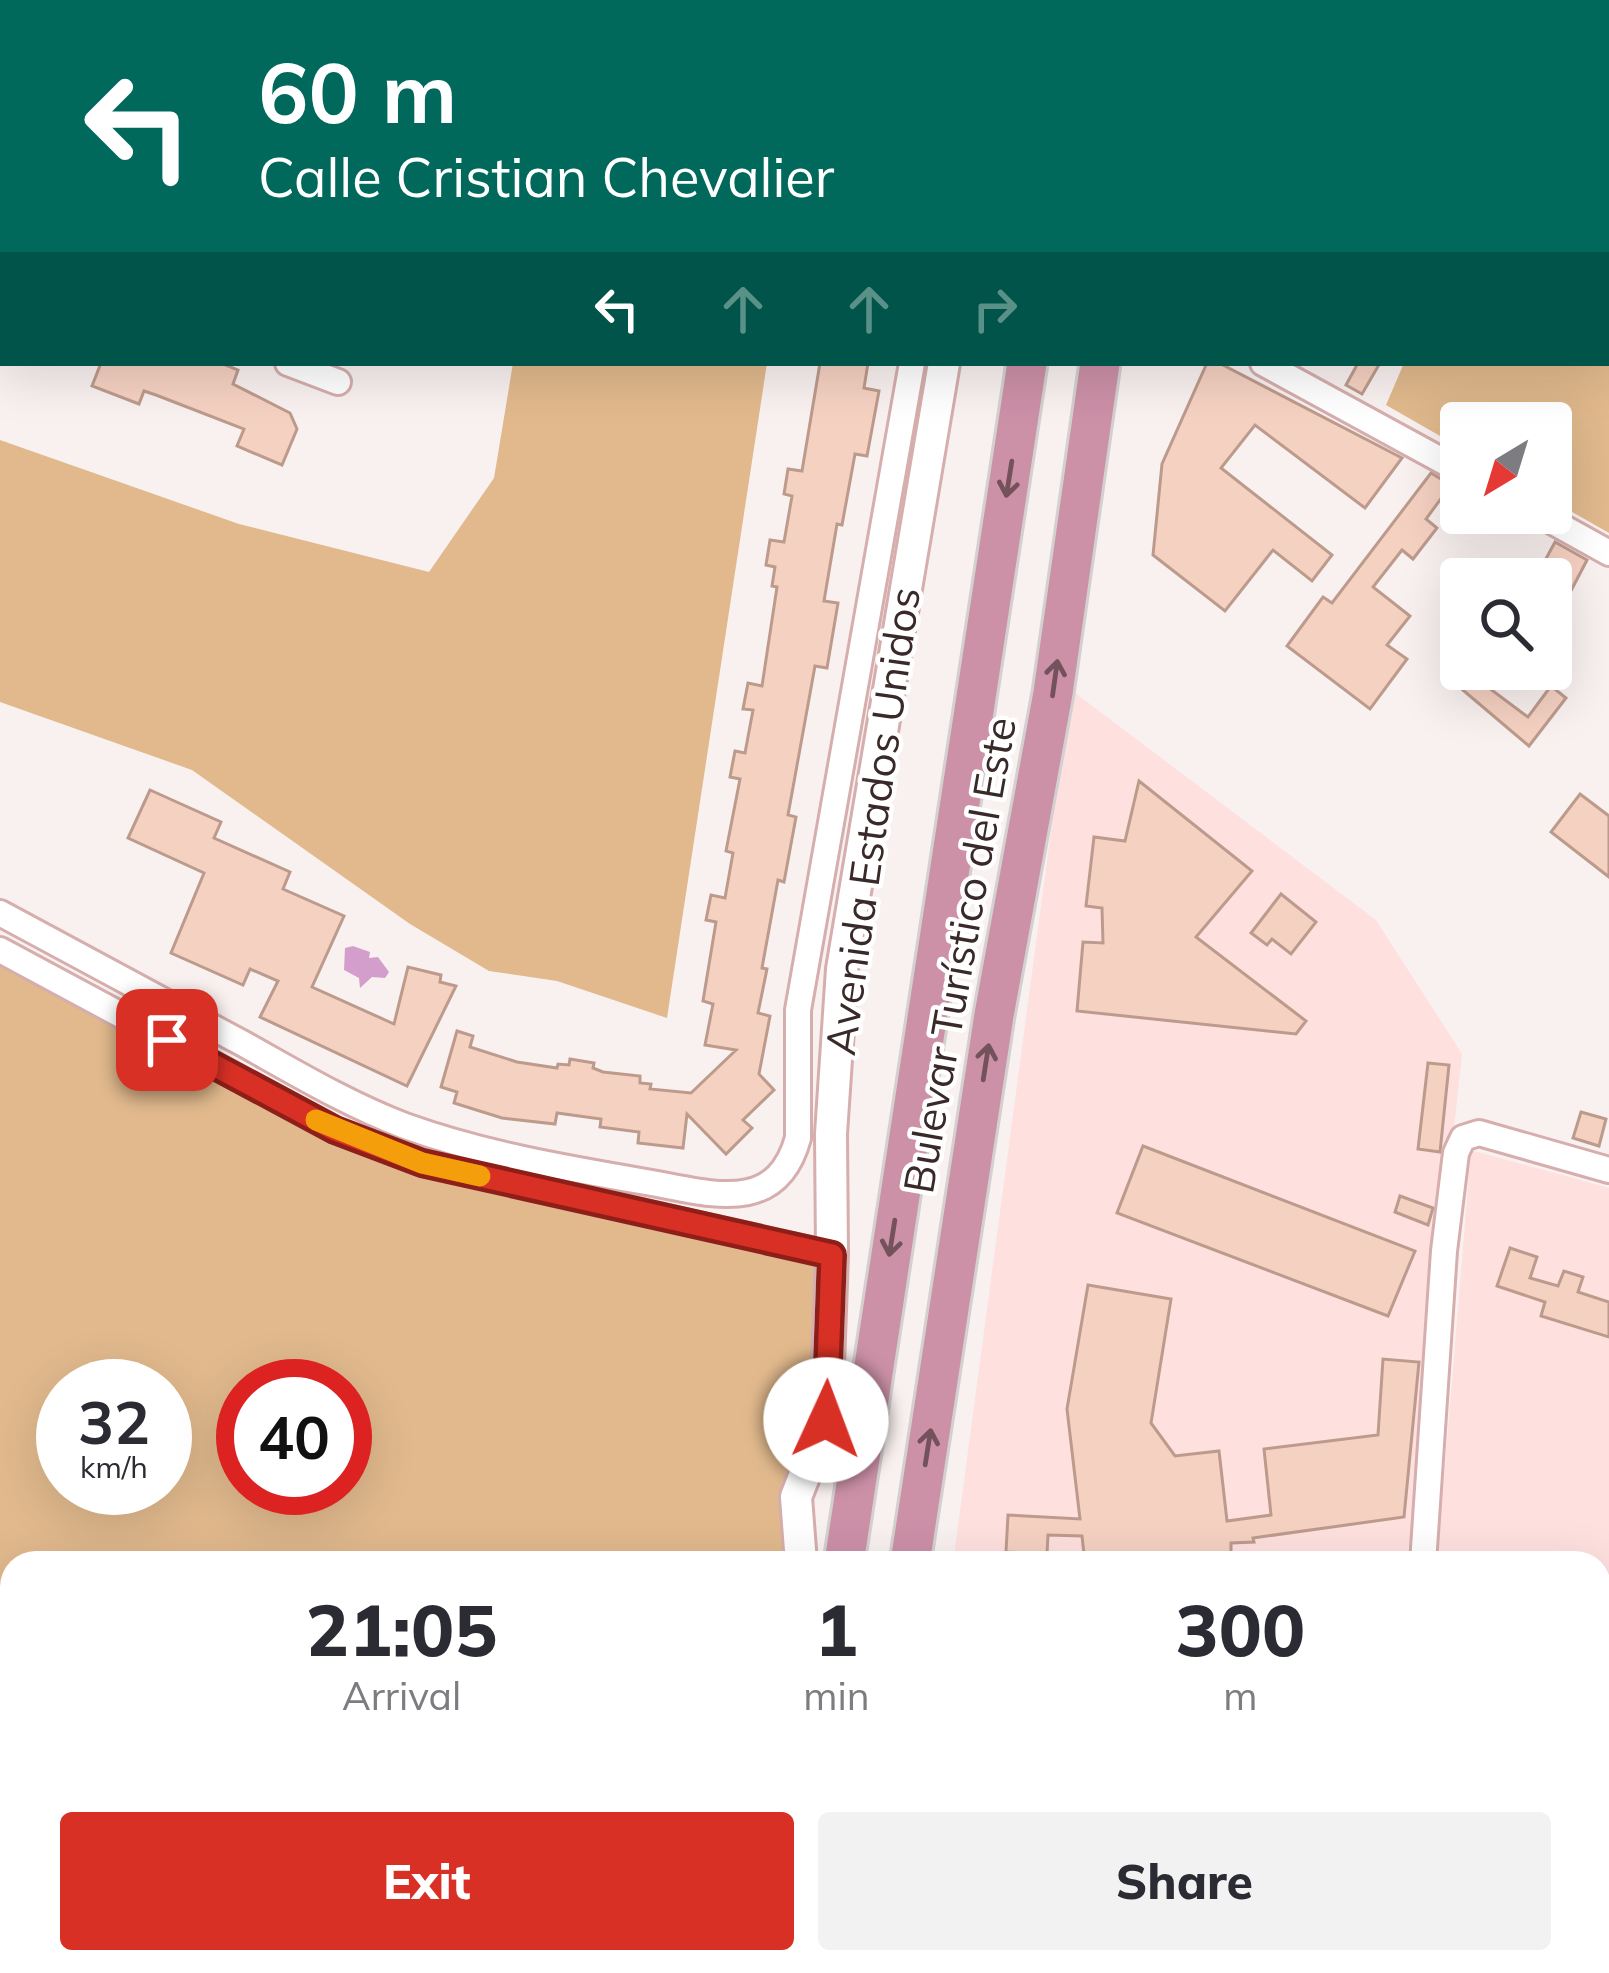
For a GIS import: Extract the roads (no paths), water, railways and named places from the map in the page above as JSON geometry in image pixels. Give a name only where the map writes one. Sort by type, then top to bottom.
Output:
[{"type":"highway","name":"Bulevar Turístico del Este","points":[[846,1551],[1027,366]]},
{"type":"highway","name":"Bulevar Turístico del Este","points":[[912,1551],[994,1015],[1053,693],[1101,366]]},
{"type":"street","points":[[296,366],[338,382]]},
{"type":"street","points":[[0,913],[303,1077],[402,1125],[502,1156],[727,1196],[766,1187],[793,1158],[798,1138],[798,1010],[911,366]]},
{"type":"street","name":"Avenida Estados Unidos","points":[[800,1551],[796,1497],[826,1420],[831,1134],[842,969],[943,366]]},
{"type":"street","points":[[1279,366],[1440,458]]},
{"type":"street","points":[[1572,532],[1609,553]]},
{"type":"street","points":[[0,950],[335,1130],[422,1163],[832,1255]]},
{"type":"street","points":[[1424,1551],[1444,1251],[1456,1153],[1463,1138],[1479,1133],[1609,1170]]}]
